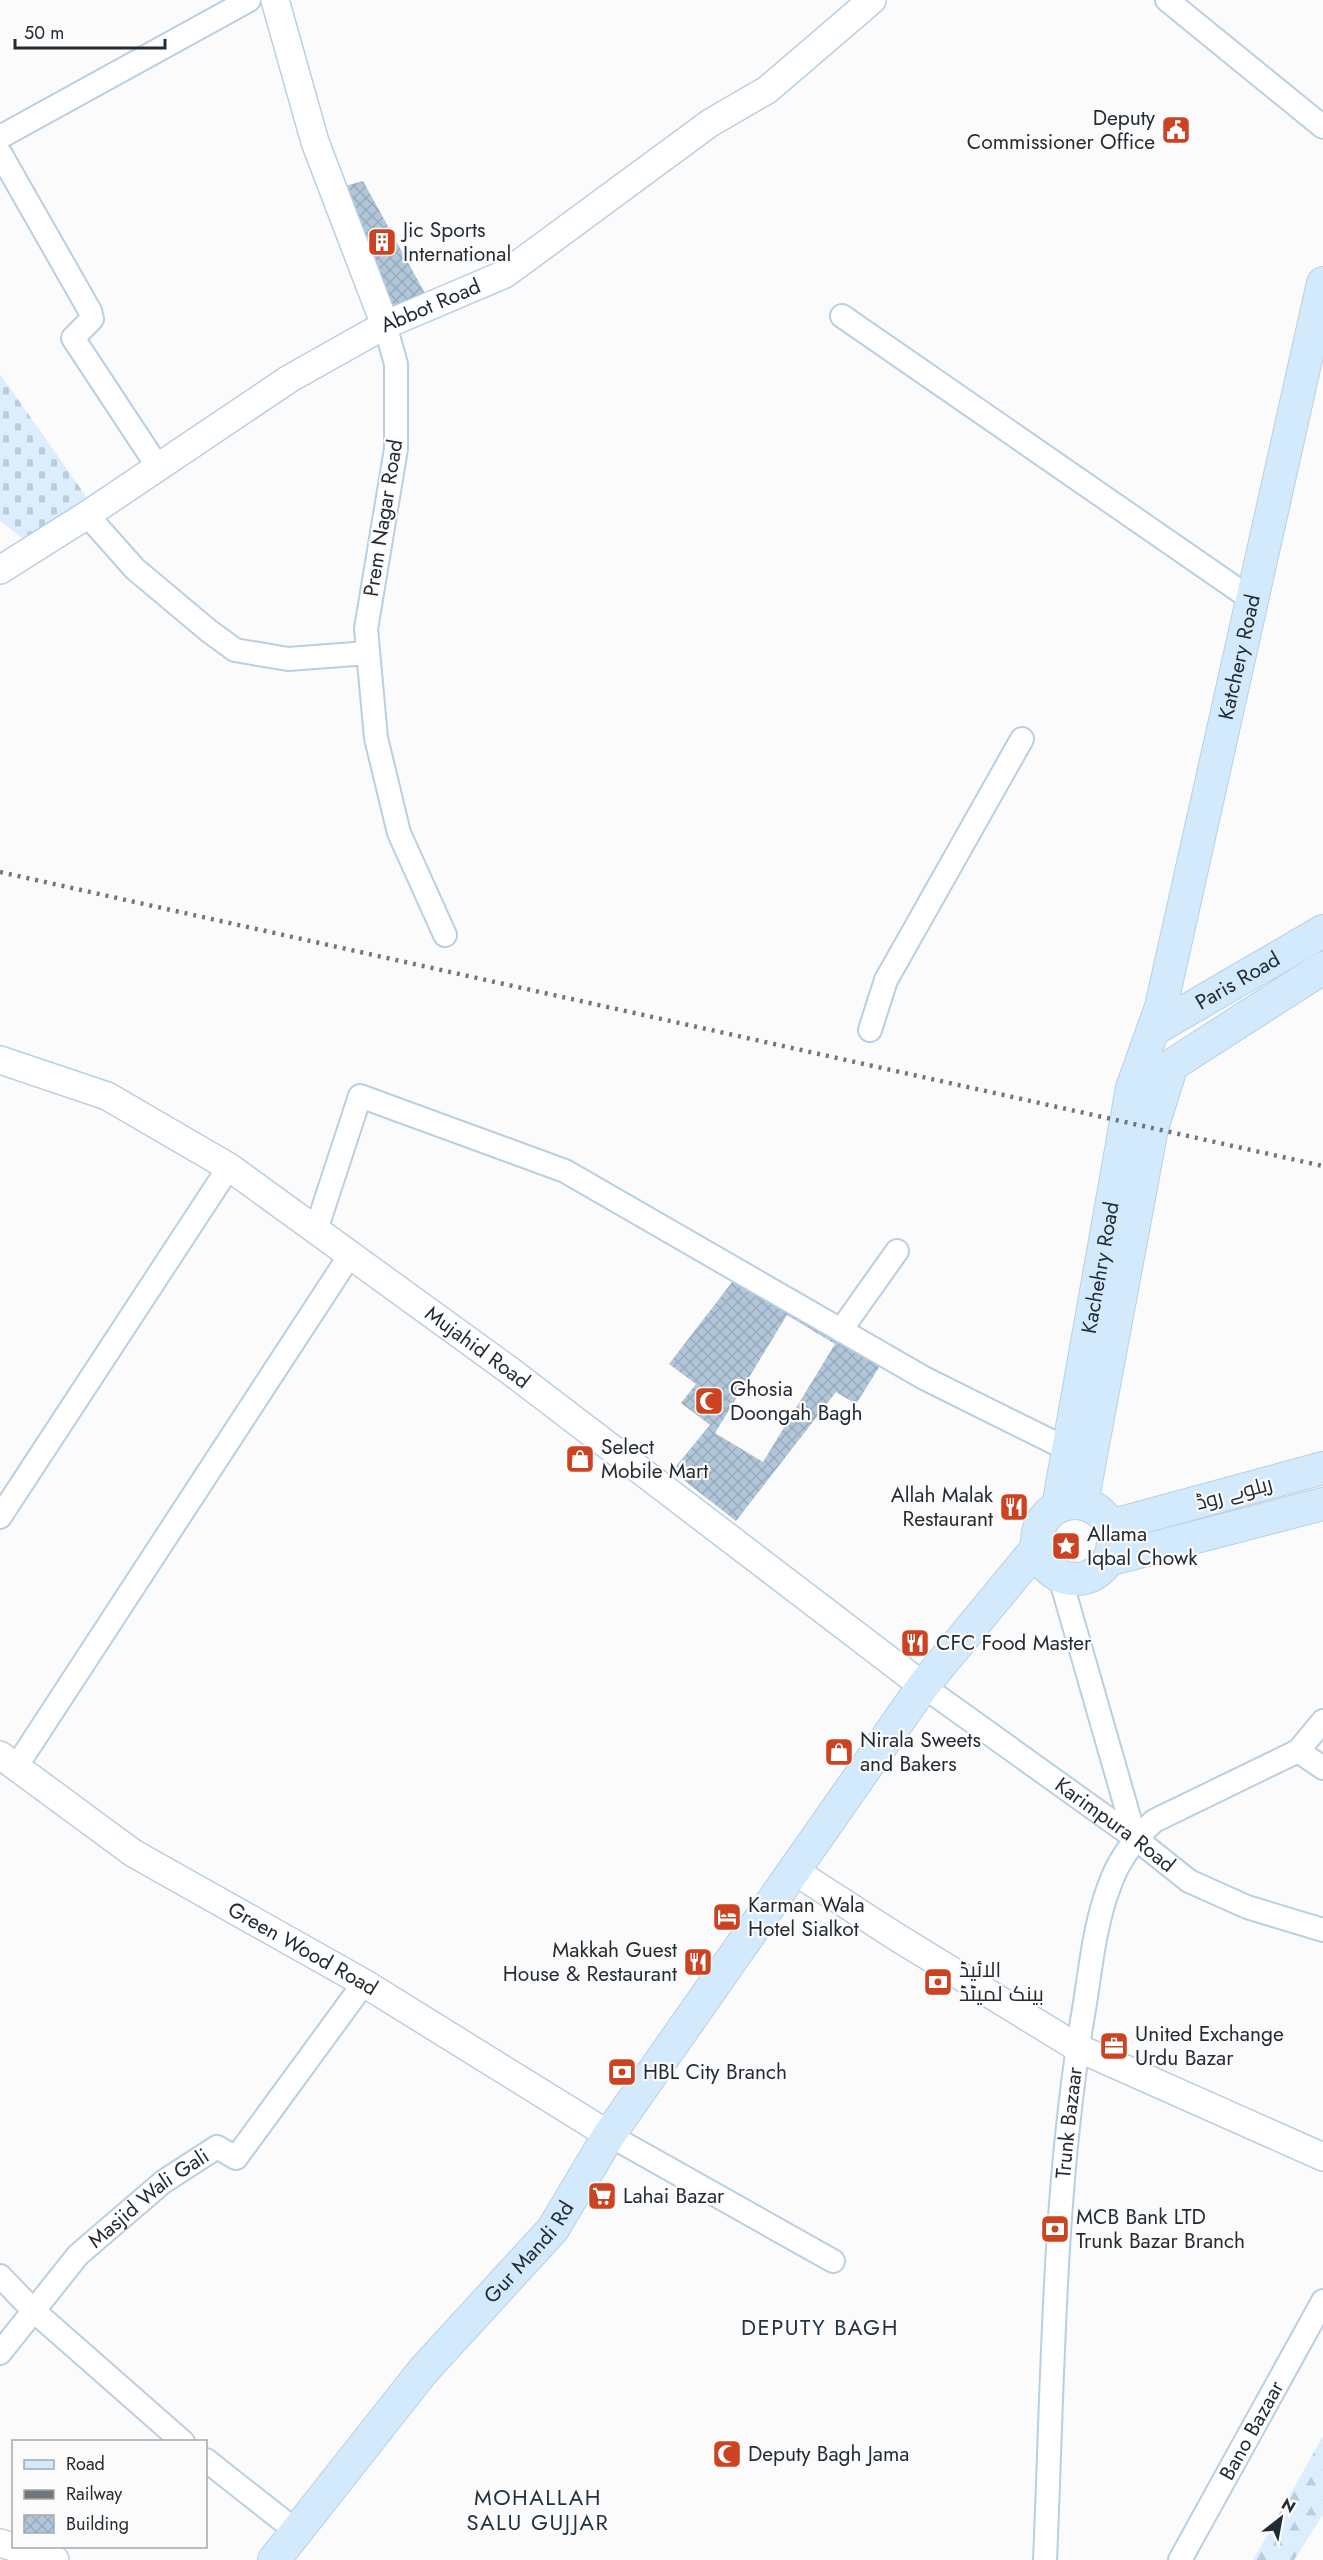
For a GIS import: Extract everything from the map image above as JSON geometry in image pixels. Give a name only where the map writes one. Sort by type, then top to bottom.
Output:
[{"type":"main road","name":"Katchery Road","points":[[1153,1030],[1161,1007],[1254,601],[1323,283]]},
{"type":"main road","name":"Paris Road","points":[[1153,1030],[1323,932]]},
{"type":"main road","name":"Paris Road","points":[[1172,1065],[1323,968]]},
{"type":"main road","name":"Kachehry Road","points":[[1070,1505],[1067,1449],[1132,1088],[1153,1030]]},
{"type":"main road","name":"Kachehry Road","points":[[1070,1505],[1152,1128],[1172,1065]]},
{"type":"main road","name":"ریلوے روڈ","points":[[1110,1526],[1323,1468]]},
{"type":"main road","points":[[1108,1560],[1323,1504]]},
{"type":"main road","points":[[1070,1505],[1104,1516],[1110,1526],[1113,1539],[1108,1560],[1098,1572],[1086,1578],[1073,1580],[1060,1577],[1050,1570],[1037,1548],[1040,1524],[1070,1505]]},
{"type":"main road","name":"Gur Mandi Rd","points":[[274,2560],[423,2371],[553,2229],[609,2135],[923,1686],[1037,1548]]},
{"type":"street","points":[[0,137],[249,0]]},
{"type":"street","name":"Prem Nagar Road","points":[[275,0],[315,142],[385,325],[396,364],[396,449],[366,628],[368,653],[376,738],[399,833],[445,935]]},
{"type":"street","name":"Abbot Road","points":[[0,570],[87,515],[289,379],[385,325],[505,274],[710,123],[767,90],[872,0]]},
{"type":"street","points":[[1167,0],[1323,126]]},
{"type":"street","points":[[0,153],[90,311],[92,319],[89,324],[73,338],[158,466]]},
{"type":"street","points":[[842,316],[1254,601]]},
{"type":"street","points":[[87,515],[135,569],[235,650],[288,659],[368,653]]},
{"type":"street","points":[[870,1030],[886,980],[1022,739]]},
{"type":"street","name":"Mujahid Road","points":[[0,1060],[107,1096],[229,1167],[509,1370],[923,1686]]},
{"type":"street","points":[[316,1230],[360,1096],[565,1171],[924,1378],[1067,1449]]},
{"type":"street","points":[[0,1517],[229,1167]]},
{"type":"street","points":[[841,1330],[897,1251]]},
{"type":"street","points":[[8,1761],[350,1255]]},
{"type":"street","points":[[1060,1577],[1135,1838],[1154,1821],[1298,1751],[1323,1721]]},
{"type":"street","name":"Karimpura Road","points":[[923,1686],[1135,1838],[1189,1881],[1247,1907],[1323,1930]]},
{"type":"street","points":[[1298,1751],[1323,1768]]},
{"type":"street","name":"Green Wood Road","points":[[8,1761],[133,1853],[363,1983],[609,2135]]},
{"type":"street","name":"Trunk Bazaar","points":[[1045,2560],[1061,2197],[1078,2048],[1100,1918],[1109,1887],[1135,1838]]},
{"type":"street","points":[[793,1870],[895,1936],[1078,2048],[1323,2157]]},
{"type":"street","name":"Masjid Wali Gali","points":[[0,2353],[78,2255],[163,2182],[217,2146],[236,2158],[363,1983]]},
{"type":"street","points":[[609,2135],[833,2261]]},
{"type":"street","points":[[0,2276],[34,2311],[181,2440]]},
{"type":"street","name":"Bano Bazaar","points":[[1180,2560],[1323,2301]]},
{"type":"street","points":[[207,2461],[296,2531]]},
{"type":"street","points":[[16,2548],[55,2560]]},
{"type":"green space","points":[[0,374],[95,509],[35,548],[0,521]]},
{"type":"green space","points":[[1323,2436],[1323,2515],[1294,2560],[1253,2560]]},
{"type":"building","name":"Jic Sports International","points":[[363,181],[427,297],[392,309],[345,186]]},
{"type":"building","name":"Ghosia Doongah Bagh","points":[[736,1277],[883,1361],[856,1404],[836,1392],[736,1521],[672,1471],[710,1425],[681,1403],[696,1384],[669,1364]],"holes":[[[787,1315],[835,1344],[763,1462],[715,1433]]]},
{"type":"railway","points":[[0,872],[1323,1166]]},
{"type":"place","name":"Deputy Commissioner Office","points":[[1176,130]]},
{"type":"place","name":"Jic Sports International","points":[[382,242]]},
{"type":"place","name":"Ghosia Doongah Bagh","points":[[709,1401]]},
{"type":"place","name":"Select Mobile Mart","points":[[580,1459]]},
{"type":"place","name":"Allah Malak Restaurant","points":[[1014,1507]]},
{"type":"place","name":"Allama Iqbal Chowk","points":[[1066,1546]]},
{"type":"place","name":"CFC Food Master","points":[[915,1643]]},
{"type":"place","name":"Nirala Sweets and Bakers","points":[[839,1752]]},
{"type":"place","name":"Karman Wala Hotel Sialkot","points":[[727,1917]]},
{"type":"place","name":"Makkah Guest House & Restaurant","points":[[698,1962]]},
{"type":"place","name":"الائیڈ بینک لمیٹڈ","points":[[938,1982]]},
{"type":"place","name":"United Exchange Urdu Bazar","points":[[1114,2046]]},
{"type":"place","name":"HBL City Branch","points":[[622,2072]]},
{"type":"place","name":"Lahai Bazar","points":[[602,2196]]},
{"type":"place","name":"MCB Bank LTD Trunk Bazar Branch","points":[[1055,2229]]},
{"type":"place","name":"Deputy Bagh Jama","points":[[727,2454]]},
{"type":"district","name":"DEPUTY BAGH","points":[[820,2327]]},
{"type":"district","name":"MOHALLAH SALU GUJJAR","points":[[538,2510]]}]
